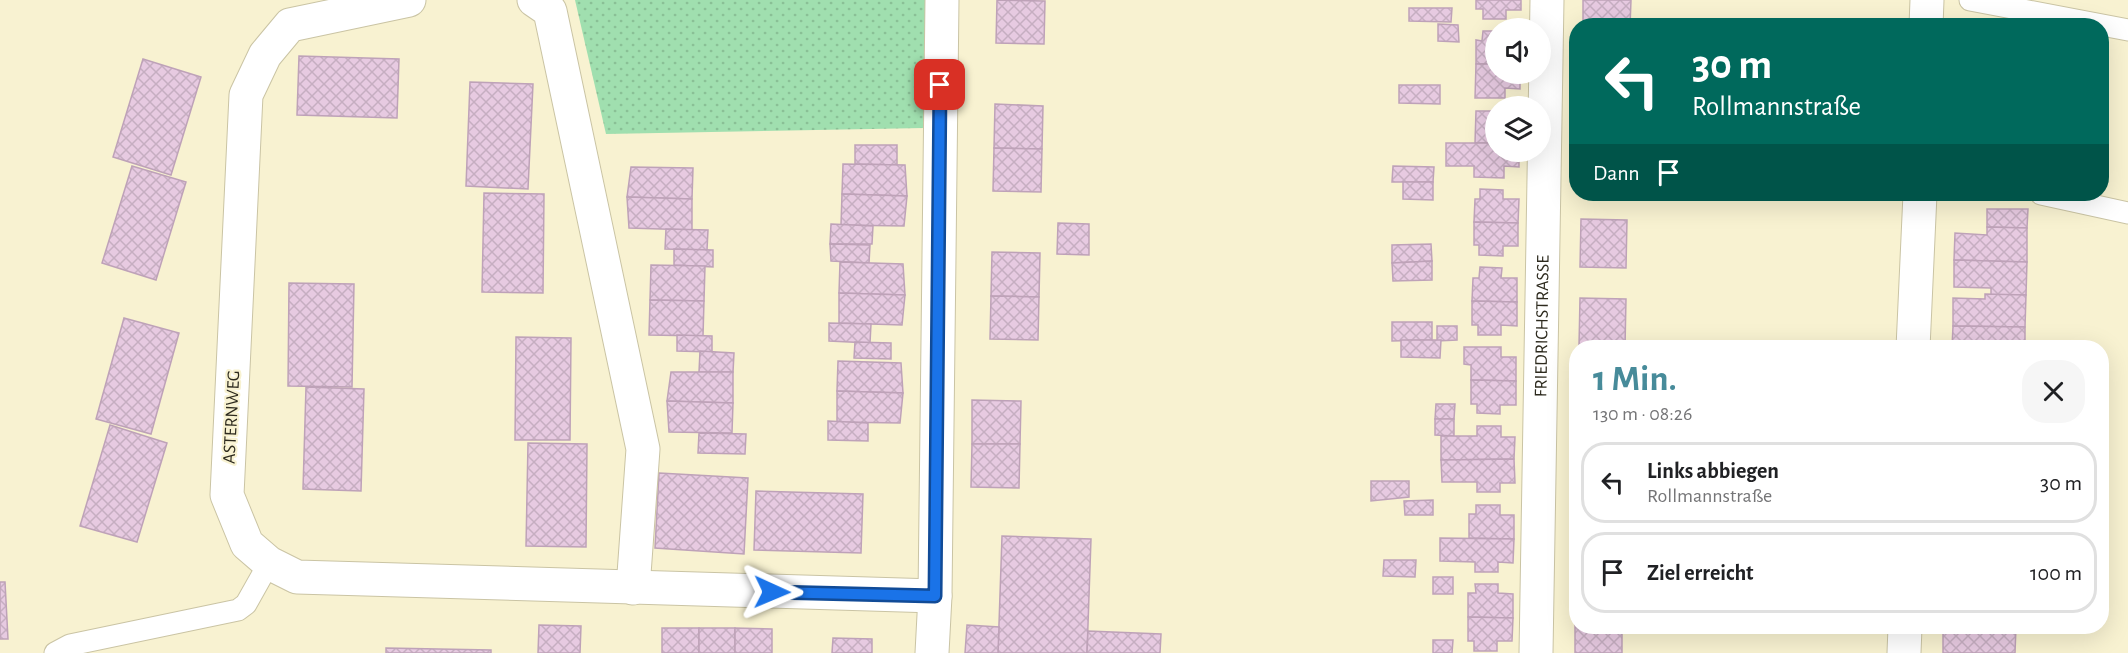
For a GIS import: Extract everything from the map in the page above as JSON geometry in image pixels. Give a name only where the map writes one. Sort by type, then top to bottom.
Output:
[{"type":"street","name":"ASTERNWEG","points":[[409,0],[290,25],[265,55],[246,95],[227,495],[247,544],[268,563],[297,577],[935,596]]},
{"type":"street","points":[[534,0],[550,11],[643,449],[633,588]]},
{"type":"street","points":[[932,653],[935,596],[942,0]]},
{"type":"street","name":"FRIEDRICHSTRASSE","points":[[1536,653],[1547,0]]},
{"type":"street","points":[[1926,18],[1927,0]]},
{"type":"street","points":[[1913,340],[1920,201]]},
{"type":"street","points":[[1904,653],[1905,634]]},
{"type":"lane","points":[[1970,0],[2065,18]]},
{"type":"lane","points":[[2109,26],[2128,30]]},
{"type":"lane","points":[[2073,201],[2128,213]]},
{"type":"lane","points":[[55,653],[70,645],[238,610],[246,604],[268,563]]},
{"type":"green space","points":[[575,0],[927,0],[924,128],[606,134]]},
{"type":"building","points":[[997,0],[1045,1],[1044,44],[996,43]]},
{"type":"building","points":[[1476,0],[1521,0],[1521,10],[1506,10],[1506,18],[1483,19],[1483,9],[1476,9]]},
{"type":"building","points":[[1583,0],[1631,0],[1630,18],[1583,18]]},
{"type":"building","points":[[1409,8],[1452,8],[1451,22],[1409,21]]},
{"type":"building","points":[[1438,24],[1458,25],[1459,42],[1438,41]]},
{"type":"building","points":[[1483,31],[1485,31],[1485,64],[1476,64],[1476,40],[1482,41]]},
{"type":"building","points":[[299,56],[399,59],[397,118],[297,115]]},
{"type":"building","points":[[143,59],[201,77],[171,175],[113,157]]},
{"type":"building","points":[[1476,64],[1485,64],[1485,84],[1520,84],[1520,89],[1505,88],[1505,96],[1475,98]]},
{"type":"building","points":[[470,82],[533,84],[528,189],[466,186]]},
{"type":"building","points":[[1399,85],[1440,85],[1440,104],[1399,103]]},
{"type":"building","points":[[995,104],[1043,106],[1042,149],[994,148]]},
{"type":"building","points":[[1476,111],[1485,111],[1485,143],[1475,143]]},
{"type":"building","points":[[1446,143],[1485,143],[1485,162],[1519,162],[1519,167],[1504,166],[1504,178],[1474,177],[1474,166],[1446,166]]},
{"type":"building","points":[[855,145],[897,145],[897,165],[855,164]]},
{"type":"building","points":[[994,148],[1042,149],[1041,192],[993,191]]},
{"type":"building","points":[[843,164],[905,165],[907,196],[842,194]]},
{"type":"building","points":[[132,166],[186,182],[156,280],[102,263]]},
{"type":"building","points":[[1393,166],[1434,167],[1433,182],[1392,182]]},
{"type":"building","points":[[631,167],[693,168],[692,199],[627,197]]},
{"type":"building","points":[[1403,182],[1433,182],[1433,200],[1403,199]]},
{"type":"building","points":[[1480,189],[1503,190],[1503,199],[1519,199],[1518,223],[1474,222],[1475,199],[1480,199]]},
{"type":"building","points":[[484,193],[544,194],[543,293],[482,292]]},
{"type":"building","points":[[842,194],[907,196],[904,226],[841,225]]},
{"type":"building","points":[[627,197],[692,199],[692,230],[629,228]]},
{"type":"building","points":[[1987,209],[2028,209],[2027,228],[1987,227]]},
{"type":"building","points":[[1581,219],[1627,220],[1626,268],[1580,267]]},
{"type":"building","points":[[1474,222],[1518,223],[1518,246],[1503,246],[1503,256],[1479,255],[1479,245],[1474,245]]},
{"type":"building","points":[[1058,223],[1089,224],[1089,255],[1057,254]]},
{"type":"building","points":[[831,224],[873,226],[872,244],[830,244]]},
{"type":"building","points":[[1987,227],[2027,228],[2027,262],[1954,260],[1955,233],[1987,235]]},
{"type":"building","points":[[666,229],[708,230],[707,250],[665,249]]},
{"type":"building","points":[[830,244],[870,245],[869,263],[831,261]]},
{"type":"building","points":[[1431,244],[1432,261],[1392,263],[1392,245]]},
{"type":"building","points":[[674,249],[713,250],[713,267],[674,265]]},
{"type":"building","points":[[992,252],[1040,253],[1039,297],[991,296]]},
{"type":"building","points":[[1954,260],[2027,262],[2026,295],[1991,295],[1991,288],[1954,287]]},
{"type":"building","points":[[1432,261],[1432,280],[1393,281],[1392,263]]},
{"type":"building","points":[[840,262],[903,264],[905,295],[839,293]]},
{"type":"building","points":[[651,265],[705,266],[704,301],[650,300]]},
{"type":"building","points":[[1480,267],[1502,268],[1501,278],[1517,278],[1517,302],[1472,301],[1473,278],[1479,278]]},
{"type":"building","points":[[289,283],[354,284],[352,387],[288,386]]},
{"type":"building","points":[[839,293],[905,295],[902,325],[839,323]]},
{"type":"building","points":[[1985,294],[2026,295],[2025,327],[1953,326],[1953,298],[1985,299]]},
{"type":"building","points":[[991,296],[1039,297],[1038,340],[990,339]]},
{"type":"building","points":[[1580,298],[1626,299],[1625,340],[1579,340]]},
{"type":"building","points":[[650,300],[704,301],[703,336],[649,335]]},
{"type":"building","points":[[1472,301],[1517,302],[1517,326],[1501,325],[1501,335],[1478,335],[1478,325],[1472,325]]},
{"type":"building","points":[[124,318],[179,333],[151,434],[96,419]]},
{"type":"building","points":[[1392,322],[1432,322],[1432,340],[1392,341]]},
{"type":"building","points":[[829,323],[871,324],[870,343],[829,341]]},
{"type":"building","points":[[1437,326],[1457,326],[1457,340],[1437,341]]},
{"type":"building","points":[[1953,326],[2025,327],[2025,340],[1952,340]]},
{"type":"building","points":[[677,335],[712,336],[712,352],[677,351]]},
{"type":"building","points":[[516,337],[571,338],[570,440],[515,440]]},
{"type":"building","points":[[1401,340],[1441,340],[1440,358],[1401,357]]},
{"type":"building","points":[[855,342],[891,343],[891,359],[854,358]]},
{"type":"building","points":[[1464,347],[1501,347],[1501,357],[1516,357],[1516,381],[1471,380],[1471,365],[1464,364]]},
{"type":"building","points":[[700,351],[734,353],[733,372],[699,372]]},
{"type":"building","points":[[838,361],[901,363],[903,393],[837,391]]},
{"type":"building","points":[[671,372],[733,372],[733,403],[667,401]]},
{"type":"building","points":[[1471,380],[1516,381],[1516,405],[1500,405],[1500,414],[1477,413],[1477,404],[1471,404]]},
{"type":"building","points":[[306,387],[364,389],[361,491],[303,489]]},
{"type":"building","points":[[837,391],[903,393],[900,423],[837,422]]},
{"type":"building","points":[[972,400],[1021,401],[1020,444],[972,444]]},
{"type":"building","points":[[667,401],[733,403],[732,433],[669,432]]},
{"type":"building","points":[[1436,404],[1455,404],[1454,419],[1435,419]]},
{"type":"building","points":[[1435,419],[1454,419],[1454,436],[1435,435]]},
{"type":"building","points":[[828,421],[868,423],[868,441],[828,440]]},
{"type":"building","points":[[110,425],[167,443],[137,542],[80,526]]},
{"type":"building","points":[[1477,426],[1501,426],[1501,437],[1515,437],[1514,459],[1441,460],[1441,436],[1477,436]]},
{"type":"building","points":[[699,433],[746,434],[745,454],[698,453]]},
{"type":"building","points":[[528,443],[587,444],[586,547],[526,546]]},
{"type":"building","points":[[972,444],[1020,444],[1019,488],[971,487]]},
{"type":"building","points":[[1514,459],[1515,483],[1500,483],[1500,492],[1477,492],[1477,482],[1442,482],[1441,460]]},
{"type":"building","points":[[659,473],[748,478],[744,554],[655,548]]},
{"type":"building","points":[[1371,481],[1409,481],[1409,497],[1371,501]]},
{"type":"building","points":[[756,491],[863,494],[861,553],[754,550]]},
{"type":"building","points":[[1433,500],[1433,515],[1405,515],[1404,501]]},
{"type":"building","points":[[1476,505],[1500,505],[1500,515],[1514,515],[1514,539],[1469,538],[1469,514],[1476,514]]},
{"type":"building","points":[[1002,536],[1091,539],[1087,653],[998,653]]},
{"type":"building","points":[[1440,538],[1514,539],[1513,563],[1498,562],[1498,572],[1475,572],[1475,562],[1440,561]]},
{"type":"building","points":[[1384,560],[1416,560],[1415,577],[1383,576]]},
{"type":"building","points":[[1433,577],[1453,577],[1453,594],[1433,594]]},
{"type":"building","points":[[0,582],[5,582],[8,639],[0,639]]},
{"type":"building","points":[[1475,584],[1498,584],[1498,593],[1513,594],[1513,618],[1468,617],[1468,593],[1476,593]]},
{"type":"building","points":[[1468,617],[1513,618],[1512,641],[1497,641],[1497,651],[1474,651],[1474,641],[1468,641]]},
{"type":"building","points":[[539,625],[581,626],[580,653],[538,653]]},
{"type":"building","points":[[967,625],[999,627],[998,653],[965,653]]},
{"type":"building","points":[[662,628],[699,628],[699,653],[662,653]]},
{"type":"building","points":[[699,628],[735,628],[735,653],[699,653]]},
{"type":"building","points":[[735,628],[772,629],[772,653],[735,653]]},
{"type":"building","points":[[1088,631],[1161,634],[1160,653],[1087,653]]},
{"type":"building","points":[[1575,634],[1622,634],[1622,653],[1575,653]]},
{"type":"building","points":[[1943,634],[2016,634],[2015,653],[1943,653]]},
{"type":"building","points":[[833,638],[872,639],[872,653],[832,653]]},
{"type":"building","points":[[1433,640],[1453,640],[1452,653],[1433,653]]},
{"type":"building","points":[[386,648],[491,650],[491,653],[386,653]]},
{"type":"route","points":[[772,592],[935,596],[940,85]]}]
